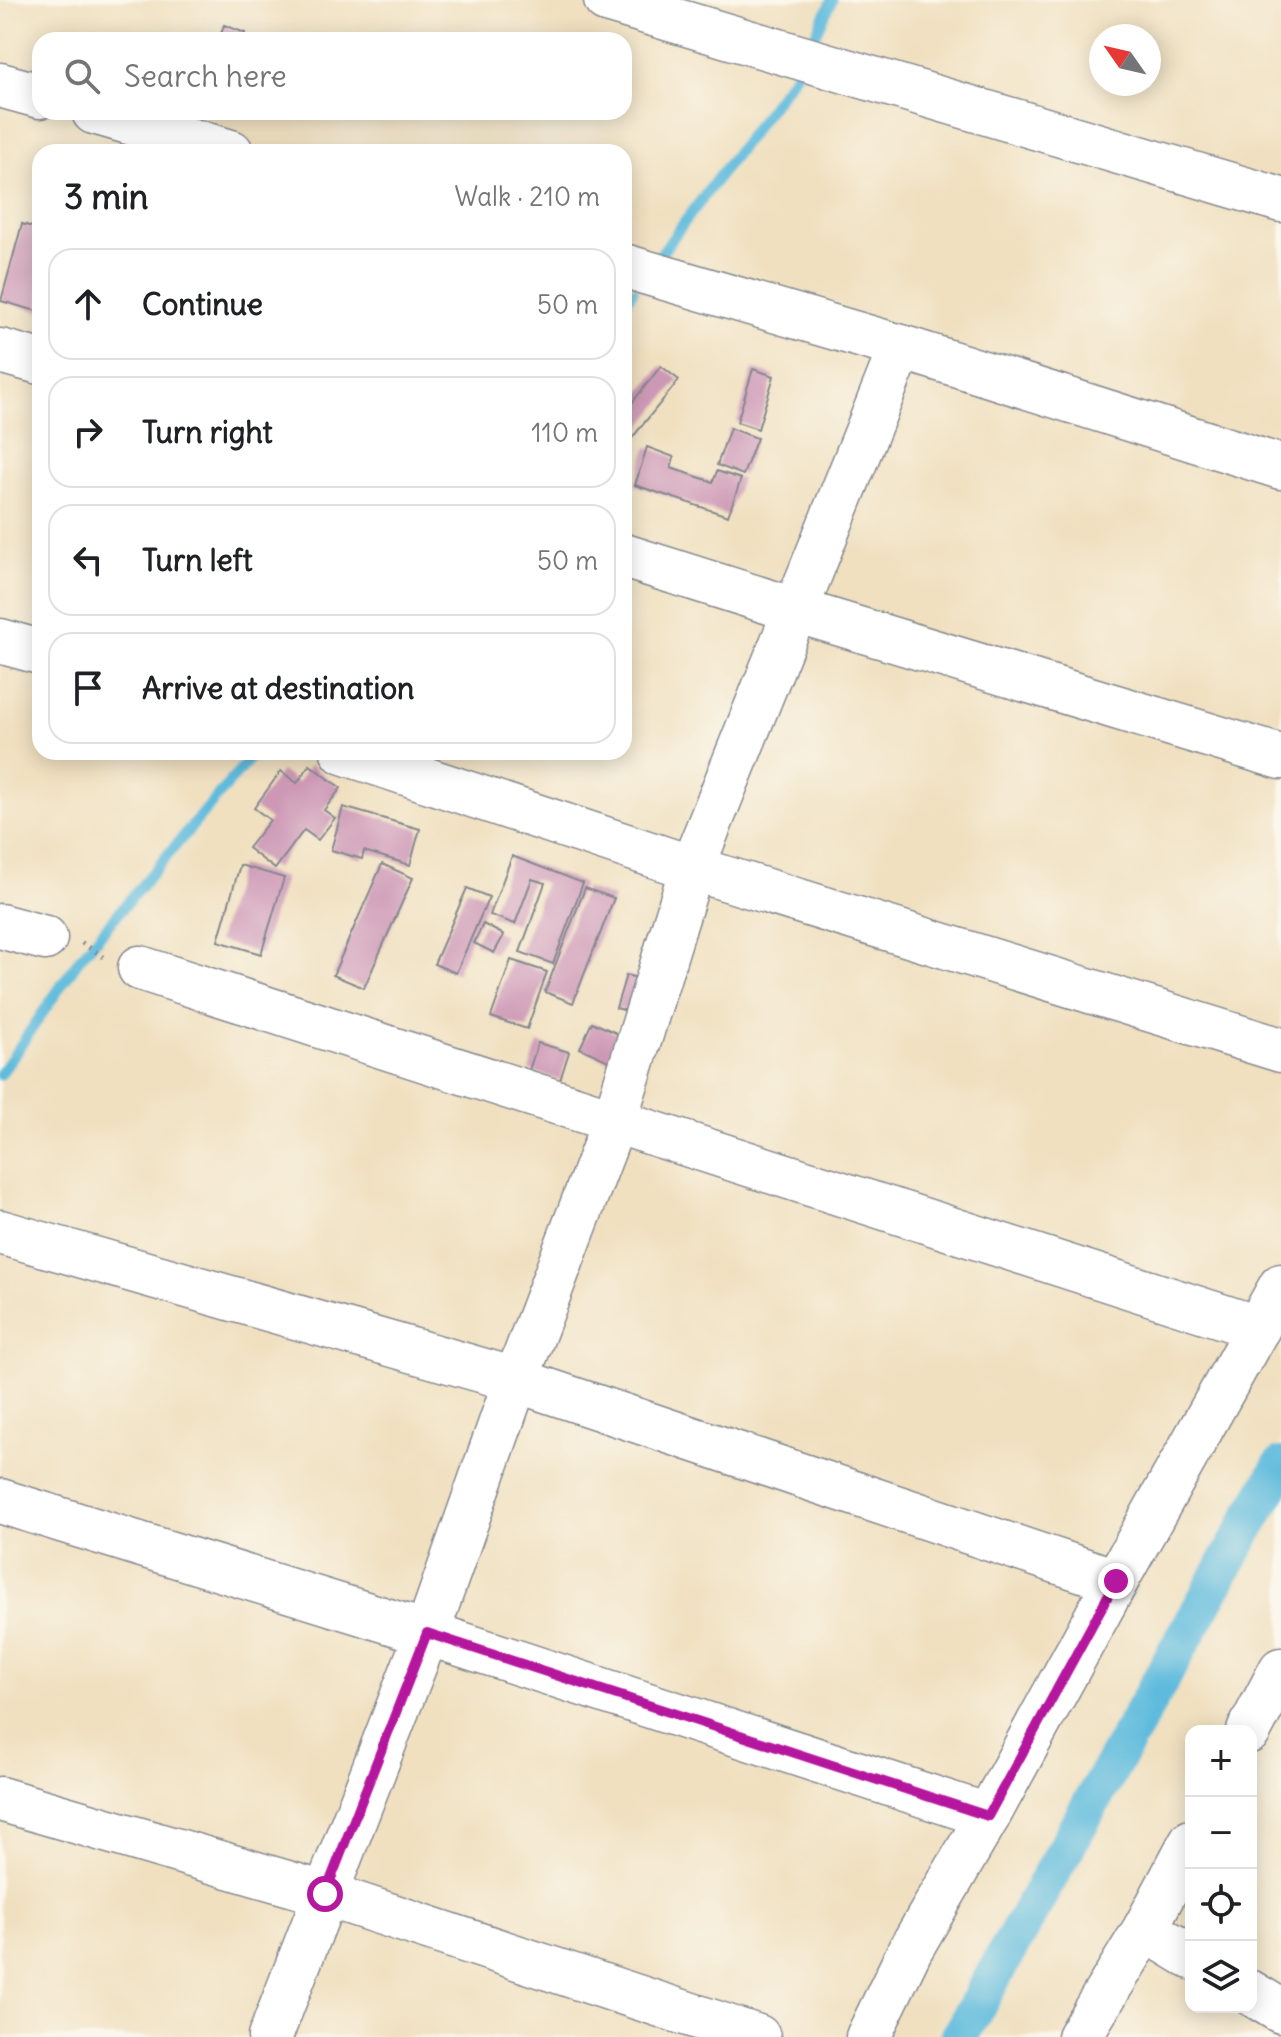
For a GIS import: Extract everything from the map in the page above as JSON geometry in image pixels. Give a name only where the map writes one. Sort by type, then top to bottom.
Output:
[{"type":"street","points":[[606,0],[1281,200]]},
{"type":"street","points":[[0,85],[32,94]]},
{"type":"street","points":[[121,120],[204,144]]},
{"type":"street","points":[[632,268],[901,347],[1281,467]]},
{"type":"street","points":[[270,2037],[427,1633],[516,1380],[614,1122],[692,868],[901,347]]},
{"type":"street","points":[[0,351],[32,360]]},
{"type":"street","points":[[632,559],[1281,757]]},
{"type":"street","points":[[0,641],[32,650]]},
{"type":"street","points":[[367,760],[692,868],[1281,1050]]},
{"type":"street","points":[[0,926],[62,940]]},
{"type":"street","points":[[121,962],[1258,1328]]},
{"type":"street","points":[[0,1232],[516,1380],[1116,1581]]},
{"type":"street","points":[[868,2037],[910,1950],[988,1816],[1281,1286]]},
{"type":"street","points":[[0,1501],[427,1633],[988,1816]]},
{"type":"street","points":[[1252,1725],[1281,1670]]},
{"type":"street","points":[[0,1799],[325,1894],[758,2037]]},
{"type":"street","points":[[1079,2037],[1145,1929],[1185,1853]]},
{"type":"street","points":[[1145,1929],[1185,1953]]},
{"type":"street","points":[[1257,1997],[1281,2011]]},
{"type":"path","points":[[62,940],[121,962]]},
{"type":"building","points":[[224,25],[242,32],[222,32]]},
{"type":"building","points":[[22,224],[32,227],[32,310],[1,301]]},
{"type":"building","points":[[661,366],[679,380],[632,438],[632,403]]},
{"type":"building","points":[[753,369],[774,376],[758,429],[737,422]]},
{"type":"building","points":[[730,428],[757,438],[743,475],[717,465]]},
{"type":"building","points":[[647,447],[674,457],[671,468],[713,482],[717,471],[741,479],[728,516],[635,485]]},
{"type":"building","points":[[310,765],[341,788],[324,810],[335,818],[318,840],[304,830],[275,869],[248,848],[270,820],[254,808],[281,771],[297,783]]},
{"type":"building","points":[[343,807],[420,829],[410,865],[364,851],[362,859],[331,850]]},
{"type":"building","points":[[512,856],[583,883],[553,964],[520,952],[545,883],[532,879],[515,924],[490,915]]},
{"type":"building","points":[[382,864],[413,878],[364,988],[333,975]]},
{"type":"building","points":[[240,865],[284,878],[261,954],[218,941]]},
{"type":"building","points":[[467,888],[489,897],[456,973],[434,964]]},
{"type":"building","points":[[585,888],[614,898],[573,1003],[545,992]]},
{"type":"building","points":[[483,924],[504,935],[494,953],[474,943]]},
{"type":"building","points":[[511,960],[547,972],[527,1029],[491,1017]]},
{"type":"building","points":[[626,975],[644,980],[634,1013],[616,1008]]},
{"type":"building","points":[[592,1022],[625,1037],[613,1063],[580,1048]]},
{"type":"building","points":[[538,1043],[569,1052],[560,1080],[529,1070]]},
{"type":"waterway","points":[[815,36],[832,0]]},
{"type":"waterway","points":[[654,263],[797,72]]},
{"type":"waterway","points":[[0,1075],[81,957],[248,760]]},
{"type":"waterway","points":[[959,2037],[1281,1466]]},
{"type":"route","points":[[325,1894],[427,1633],[988,1816],[1116,1581]]}]
